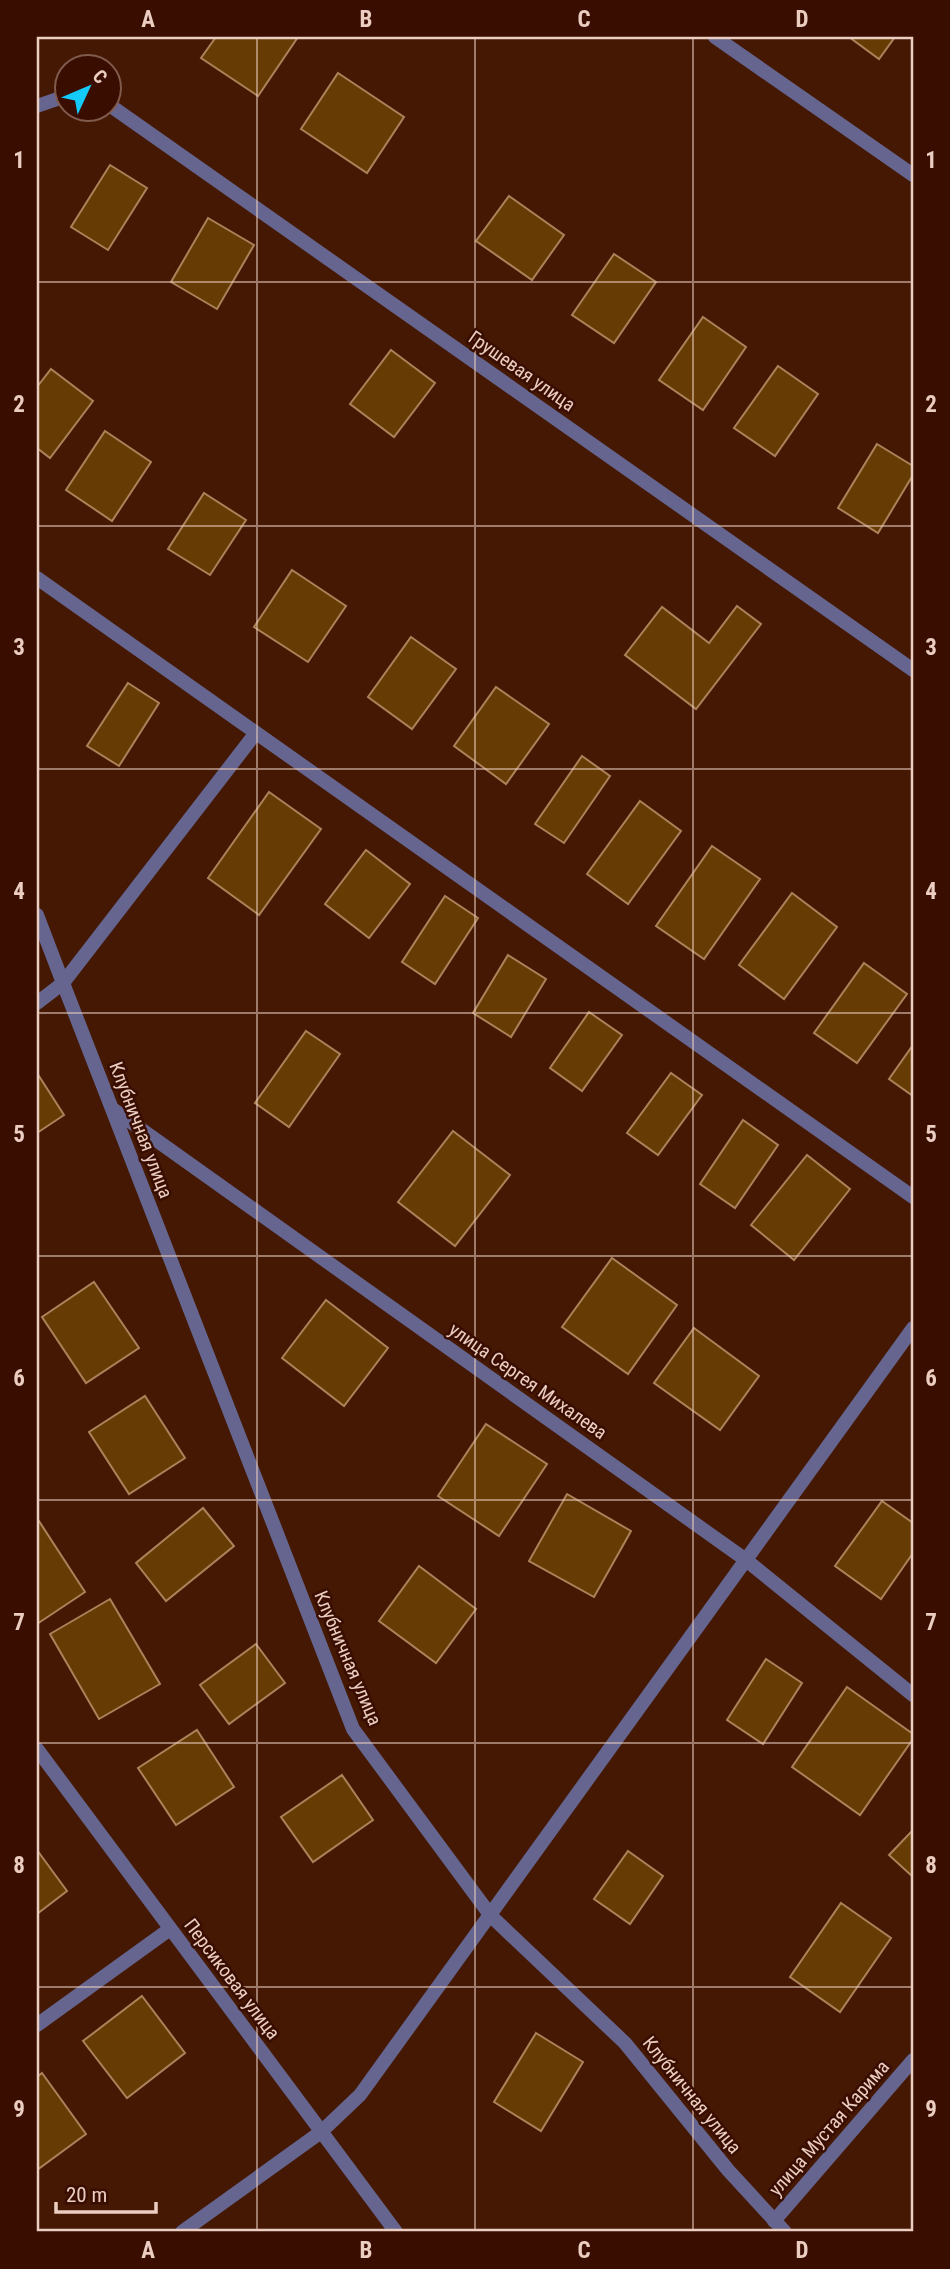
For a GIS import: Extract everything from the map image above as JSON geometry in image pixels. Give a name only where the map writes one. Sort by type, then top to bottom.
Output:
[{"type":"street","points":[[715,37],[913,176]]},
{"type":"street","name":"Грушевая улица","points":[[122,113],[913,670]]},
{"type":"street","points":[[37,578],[913,1197]]},
{"type":"street","points":[[37,1003],[63,983],[255,734]]},
{"type":"street","name":"Клубничная улица","points":[[37,915],[354,1729],[491,1916],[625,2043],[728,2170],[785,2232]]},
{"type":"street","name":"улица Сергея Михалева","points":[[112,1109],[746,1560],[913,1695]]},
{"type":"street","points":[[182,2232],[321,2132],[360,2095],[913,1328]]},
{"type":"street","name":"Персиковая улица","points":[[37,1749],[396,2232]]},
{"type":"street","points":[[37,2025],[170,1929]]},
{"type":"street","name":"улица Мустая Карима","points":[[774,2221],[913,2060]]},
{"type":"building","points":[[216,37],[298,37],[258,96],[201,58]]},
{"type":"building","points":[[849,37],[895,37],[879,59]]},
{"type":"building","points":[[338,73],[404,117],[367,173],[301,129]]},
{"type":"building","points":[[110,165],[147,188],[108,250],[71,227]]},
{"type":"building","points":[[509,196],[564,235],[532,280],[476,241]]},
{"type":"building","points":[[208,218],[254,245],[217,309],[171,282]]},
{"type":"building","points":[[614,254],[656,282],[614,343],[572,315]]},
{"type":"building","points":[[703,317],[746,347],[703,410],[659,380]]},
{"type":"building","points":[[391,350],[435,383],[394,437],[350,404]]},
{"type":"building","points":[[778,366],[818,394],[775,456],[734,428]]},
{"type":"building","points":[[51,369],[93,401],[50,458],[37,448],[37,387]]},
{"type":"building","points":[[105,431],[151,462],[112,521],[66,490]]},
{"type":"building","points":[[877,444],[913,466],[913,475],[878,533],[838,508]]},
{"type":"building","points":[[204,493],[246,520],[210,575],[168,549]]},
{"type":"building","points":[[292,570],[346,606],[308,662],[254,627]]},
{"type":"building","points":[[737,606],[761,624],[696,709],[625,655],[662,607],[709,643]]},
{"type":"building","points":[[411,637],[456,669],[412,729],[368,697]]},
{"type":"building","points":[[128,683],[159,703],[119,766],[87,746]]},
{"type":"building","points":[[496,687],[549,724],[506,784],[454,746]]},
{"type":"building","points":[[582,756],[610,776],[564,843],[535,824]]},
{"type":"building","points":[[269,792],[321,829],[259,915],[208,878]]},
{"type":"building","points":[[640,801],[681,831],[628,904],[587,874]]},
{"type":"building","points":[[712,846],[760,879],[704,959],[656,926]]},
{"type":"building","points":[[366,850],[410,884],[369,938],[325,904]]},
{"type":"building","points":[[792,893],[837,927],[784,999],[739,965]]},
{"type":"building","points":[[445,896],[478,918],[435,984],[402,962]]},
{"type":"building","points":[[508,955],[546,979],[511,1037],[473,1013]]},
{"type":"building","points":[[864,963],[907,994],[857,1063],[814,1033]]},
{"type":"building","points":[[589,1012],[622,1035],[582,1091],[550,1068]]},
{"type":"building","points":[[306,1031],[340,1054],[289,1127],[255,1103]]},
{"type":"building","points":[[913,1045],[913,1096],[889,1079]]},
{"type":"building","points":[[37,1073],[64,1115],[37,1133]]},
{"type":"building","points":[[671,1073],[702,1095],[658,1155],[627,1133]]},
{"type":"building","points":[[743,1120],[778,1145],[735,1208],[700,1184]]},
{"type":"building","points":[[453,1131],[510,1175],[455,1246],[398,1202]]},
{"type":"building","points":[[807,1155],[850,1189],[794,1260],[751,1225]]},
{"type":"building","points":[[612,1258],[677,1305],[628,1374],[562,1327]]},
{"type":"building","points":[[94,1282],[139,1348],[86,1383],[42,1317]]},
{"type":"building","points":[[326,1300],[388,1348],[344,1406],[282,1358]]},
{"type":"building","points":[[694,1328],[759,1376],[720,1430],[654,1383]]},
{"type":"building","points":[[145,1396],[185,1458],[129,1494],[89,1432]]},
{"type":"building","points":[[486,1424],[547,1464],[499,1536],[438,1496]]},
{"type":"building","points":[[567,1494],[631,1531],[594,1597],[529,1561]]},
{"type":"building","points":[[882,1501],[913,1523],[913,1553],[881,1599],[835,1566]]},
{"type":"building","points":[[203,1508],[234,1546],[166,1601],[136,1563]]},
{"type":"building","points":[[37,1518],[85,1592],[37,1624]]},
{"type":"building","points":[[419,1566],[476,1609],[436,1663],[379,1621]]},
{"type":"building","points":[[110,1599],[160,1684],[99,1719],[50,1634]]},
{"type":"building","points":[[256,1644],[285,1683],[229,1724],[200,1685]]},
{"type":"building","points":[[766,1659],[802,1683],[763,1744],[727,1720]]},
{"type":"building","points":[[847,1687],[913,1734],[913,1739],[860,1815],[792,1767]]},
{"type":"building","points":[[197,1730],[234,1787],[176,1825],[138,1768]]},
{"type":"building","points":[[342,1775],[373,1820],[313,1862],[281,1817]]},
{"type":"building","points":[[913,1830],[913,1877],[889,1855]]},
{"type":"building","points":[[37,1850],[67,1891],[37,1914]]},
{"type":"building","points":[[628,1851],[663,1876],[630,1924],[594,1899]]},
{"type":"building","points":[[841,1903],[891,1938],[840,2012],[790,1977]]},
{"type":"building","points":[[142,1996],[185,2053],[127,2098],[83,2041]]},
{"type":"building","points":[[536,2033],[583,2062],[541,2131],[494,2102]]},
{"type":"building","points":[[42,2073],[86,2134],[37,2170],[37,2077]]}]
